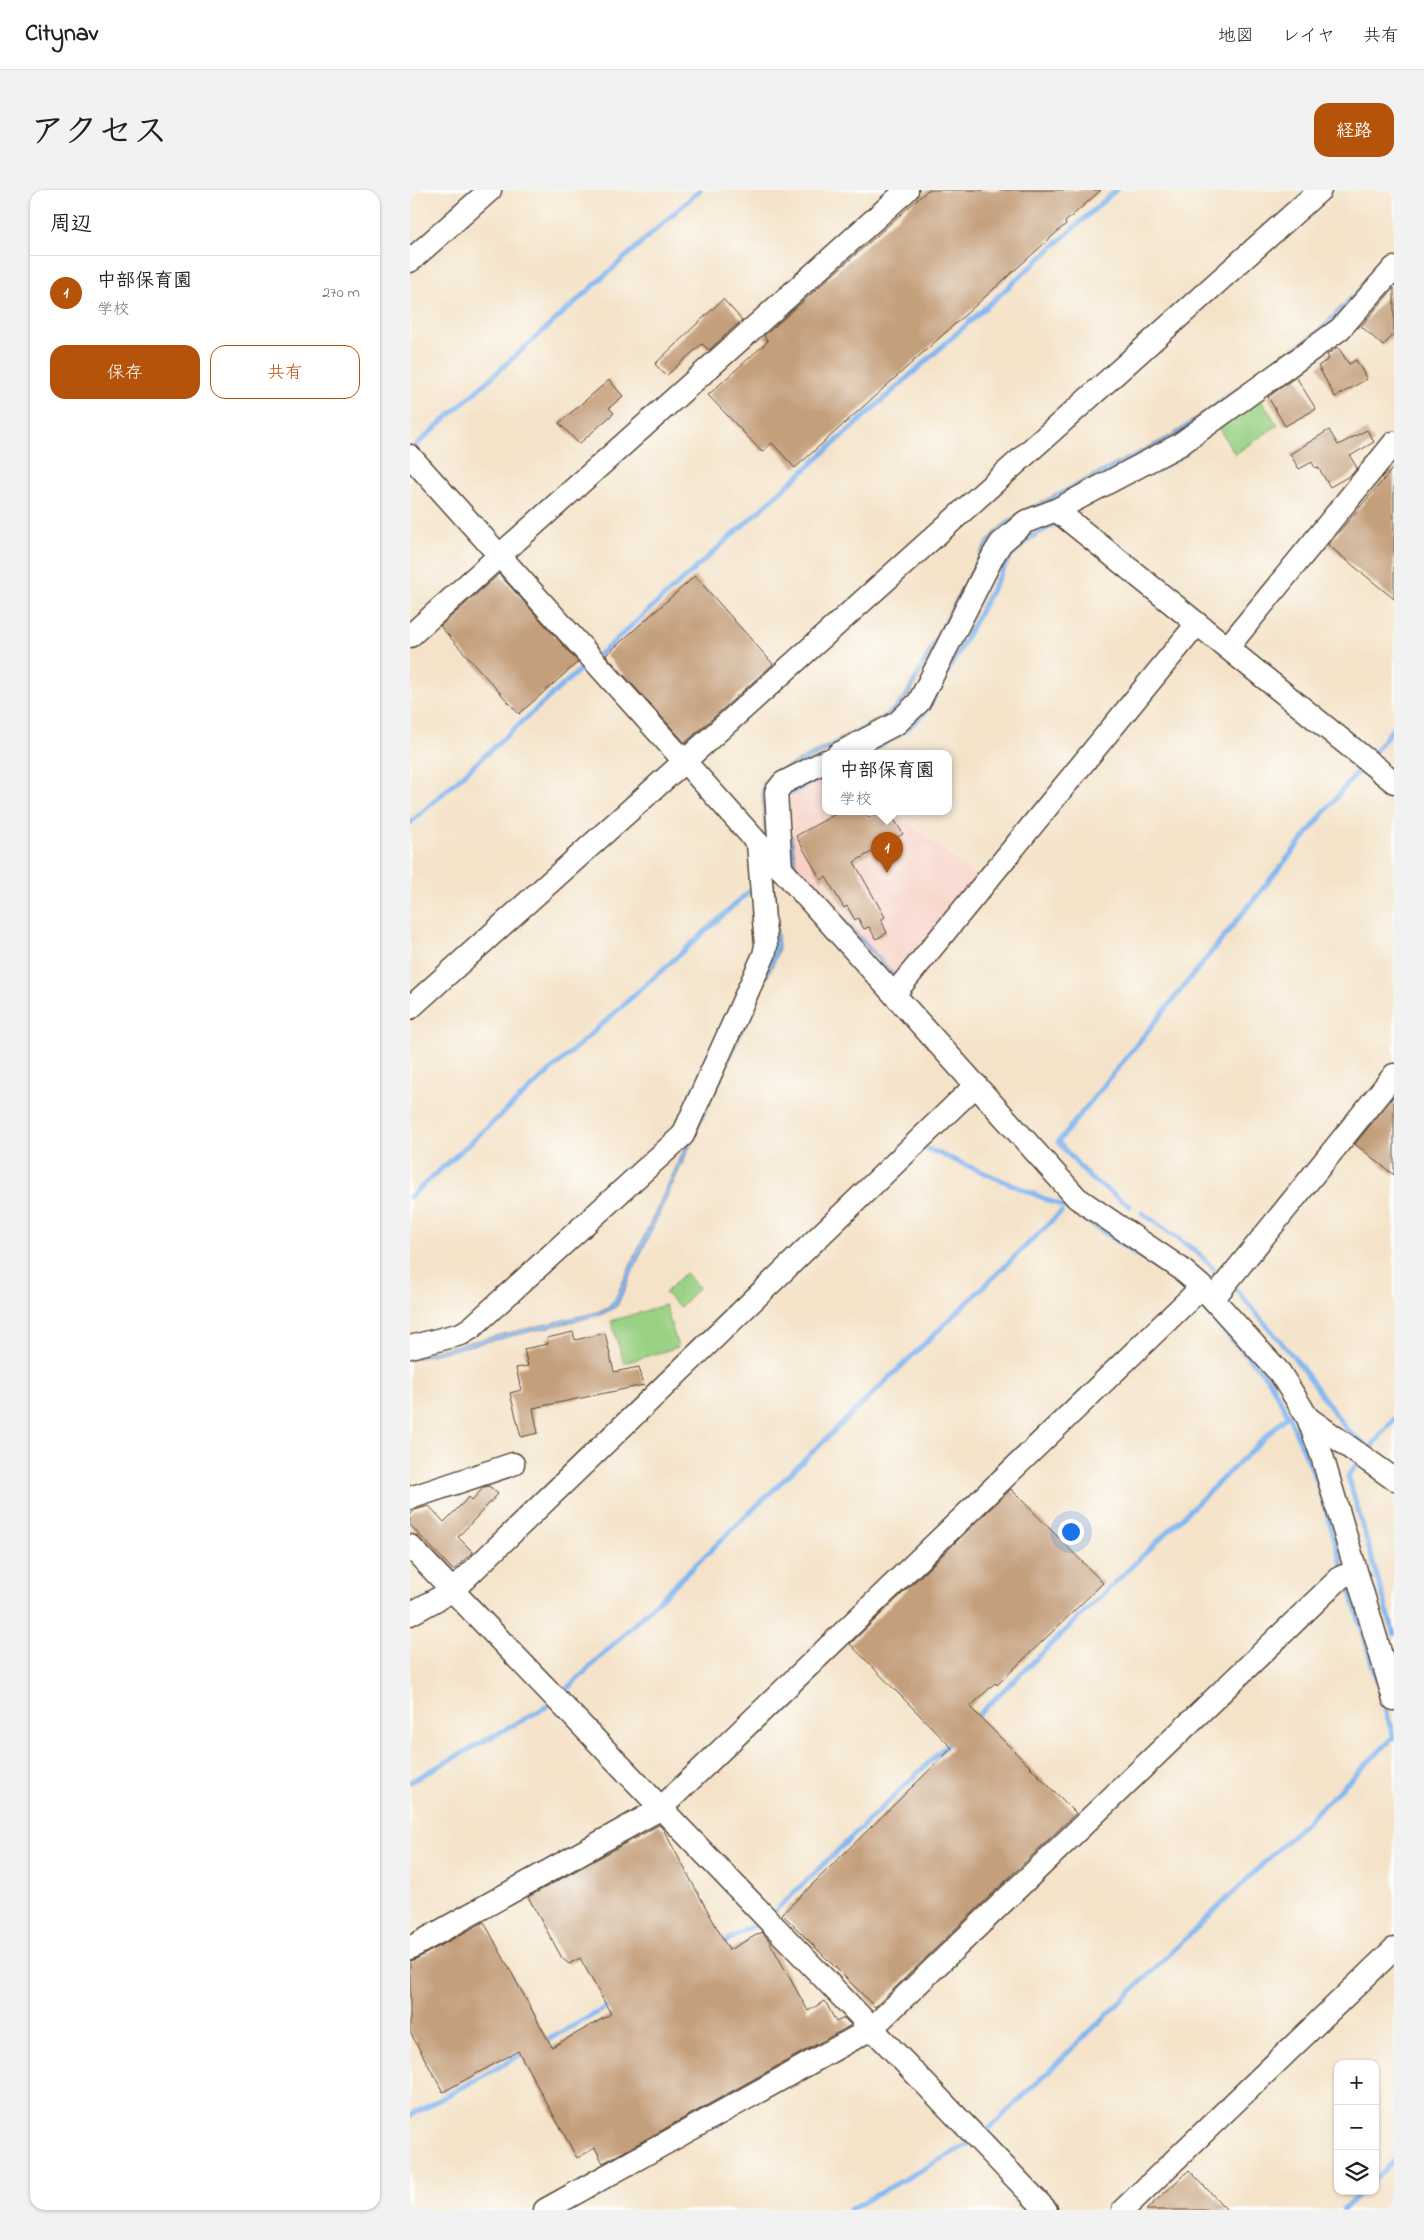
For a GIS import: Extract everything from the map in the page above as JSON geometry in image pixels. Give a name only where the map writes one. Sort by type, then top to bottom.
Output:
[{"type":"street","points":[[410,261],[490,190]]},
{"type":"street","points":[[410,636],[907,190]]},
{"type":"street","points":[[410,1008],[1320,190]]},
{"type":"street","points":[[846,750],[886,730],[910,713],[918,702],[1002,543],[1025,522],[1056,510],[1179,445],[1340,329],[1394,268]]},
{"type":"street","points":[[1228,647],[1394,444]]},
{"type":"street","points":[[410,456],[1077,1198],[1180,1268],[1207,1293],[1280,1372],[1308,1418],[1322,1456],[1394,1699]]},
{"type":"street","points":[[1056,510],[1394,782]]},
{"type":"street","points":[[894,994],[1197,624]]},
{"type":"street","points":[[410,1347],[461,1334],[471,1328],[683,1135],[764,955],[766,946],[769,855],[776,792],[783,783],[822,763]]},
{"type":"street","points":[[410,1948],[660,1809],[1207,1293],[1394,1075]]},
{"type":"street","points":[[410,1614],[452,1592],[976,1086]]},
{"type":"street","points":[[1308,1418],[1394,1479]]},
{"type":"street","points":[[410,1498],[513,1464]]},
{"type":"street","points":[[410,1546],[1046,2210]]},
{"type":"street","points":[[545,2210],[871,2029],[1342,1577],[1355,1572]]},
{"type":"street","points":[[1123,2210],[1394,1949]]},
{"type":"shaded area","points":[[822,777],[822,815],[898,815],[980,880],[900,977],[894,974],[796,865],[790,795]]},
{"type":"green space","points":[[1258,396],[1278,425],[1235,454],[1217,426]]},
{"type":"green space","points":[[685,1273],[699,1287],[680,1307],[665,1293]]},
{"type":"green space","points":[[665,1305],[678,1347],[624,1363],[611,1321]]},
{"type":"water","points":[[1394,252],[1394,258],[1322,333],[1174,438],[988,549],[908,698],[891,716],[828,750],[822,750],[822,753],[770,781],[766,793],[779,947],[776,958],[617,1306],[601,1315],[410,1360],[410,1356],[597,1312],[608,1307],[615,1299],[763,979],[765,841],[762,789],[764,781],[773,774],[880,718],[904,697],[983,548],[1004,525],[1019,513],[1172,435],[1318,330]]},
{"type":"water","points":[[792,835],[796,865],[894,974],[892,976],[793,867],[789,836]]},
{"type":"building","points":[[928,190],[1101,190],[1065,222],[1066,224],[795,468],[772,443],[762,452],[708,395],[768,341],[764,336]]},
{"type":"building","points":[[1394,288],[1394,334],[1383,346],[1361,326]]},
{"type":"building","points":[[723,299],[742,320],[709,350],[702,344],[666,376],[655,364]]},
{"type":"building","points":[[1338,347],[1349,364],[1356,360],[1367,379],[1335,397],[1318,366],[1329,359],[1327,355]]},
{"type":"building","points":[[1296,377],[1316,409],[1285,426],[1268,397]]},
{"type":"building","points":[[609,380],[623,396],[609,408],[614,413],[579,444],[559,423]]},
{"type":"building","points":[[1329,430],[1338,445],[1367,430],[1374,442],[1350,456],[1357,468],[1351,475],[1330,487],[1318,467],[1315,468],[1312,462],[1299,469],[1290,454]]},
{"type":"building","points":[[1394,467],[1394,599],[1328,545]]},
{"type":"building","points":[[499,574],[578,662],[519,714],[440,626]]},
{"type":"building","points":[[695,576],[773,664],[685,743],[606,655]]},
{"type":"building","points":[[834,815],[866,815],[868,818],[876,815],[885,815],[889,822],[894,819],[903,834],[854,862],[885,917],[881,920],[887,933],[876,939],[869,927],[864,929],[858,918],[855,920],[847,906],[844,908],[826,877],[821,880],[796,836]]},
{"type":"building","points":[[1394,1096],[1394,1175],[1355,1144]]},
{"type":"building","points":[[573,1332],[575,1340],[605,1333],[614,1372],[639,1367],[644,1385],[533,1408],[538,1433],[521,1437],[510,1393],[521,1390],[516,1368],[528,1366],[524,1349],[548,1344],[547,1338]]},
{"type":"building","points":[[489,1486],[498,1494],[458,1537],[473,1552],[453,1570],[410,1525],[410,1515],[415,1510],[429,1506],[444,1522],[469,1497],[472,1500],[484,1487]]},
{"type":"building","points":[[1011,1489],[1103,1583],[997,1685],[995,1683],[970,1707],[1076,1813],[875,2007],[782,1914],[952,1748],[850,1644]]},
{"type":"building","points":[[659,1825],[663,1829],[729,1950],[762,1932],[768,1939],[808,2011],[825,2001],[836,2022],[844,2018],[851,2025],[603,2163],[595,2148],[577,2158],[518,2051],[443,2092],[410,2032],[410,1961],[484,1922],[552,2047],[611,2014],[580,1958],[569,1964],[562,1958],[528,1897]]},
{"type":"building","points":[[1189,2170],[1227,2210],[1146,2210]]},
{"type":"waterway","points":[[414,447],[700,190]]},
{"type":"waterway","points":[[599,655],[1116,190]]},
{"type":"waterway","points":[[1158,469],[1186,453]]},
{"type":"waterway","points":[[873,750],[901,733],[916,721],[930,705],[1010,556],[1030,538],[1060,521]]},
{"type":"waterway","points":[[410,823],[585,665]]},
{"type":"waterway","points":[[1372,755],[1394,727]]},
{"type":"waterway","points":[[1130,1206],[1090,1178],[1058,1142],[1361,767]]},
{"type":"waterway","points":[[792,793],[822,777]]},
{"type":"waterway","points":[[410,1197],[751,890]]},
{"type":"waterway","points":[[926,1148],[1069,1209],[1176,1281],[1187,1291]]},
{"type":"waterway","points":[[566,1690],[1061,1212]]},
{"type":"waterway","points":[[1142,1213],[1197,1252],[1221,1276]]},
{"type":"waterway","points":[[1234,1287],[1297,1361],[1347,1430],[1368,1447]]},
{"type":"waterway","points":[[1198,1302],[1269,1380],[1288,1415],[1316,1478],[1344,1570]]},
{"type":"waterway","points":[[975,1718],[1285,1418]]},
{"type":"waterway","points":[[1368,1451],[1394,1419]]},
{"type":"waterway","points":[[1358,1463],[1348,1476],[1394,1634]]},
{"type":"waterway","points":[[1348,1582],[1394,1739]]},
{"type":"waterway","points":[[410,1782],[548,1706]]},
{"type":"waterway","points":[[986,2132],[1393,1738]]},
{"type":"waterway","points":[[773,1913],[952,1740]]},
{"type":"waterway","points":[[719,1945],[758,1923]]},
{"type":"waterway","points":[[542,2043],[611,2005]]},
{"type":"waterway","points":[[410,2116],[526,2052]]},
{"type":"waterway","points":[[849,2210],[970,2143]]},
{"type":"waterway","points":[[1379,2175],[1394,2161]]},
{"type":"waterway","points":[[1343,2210],[1358,2195]]},
{"type":"waterway","points":[[1052,2201],[1061,2210]]},
{"type":"place","name":"中部保育園","points":[[887,873]]}]
